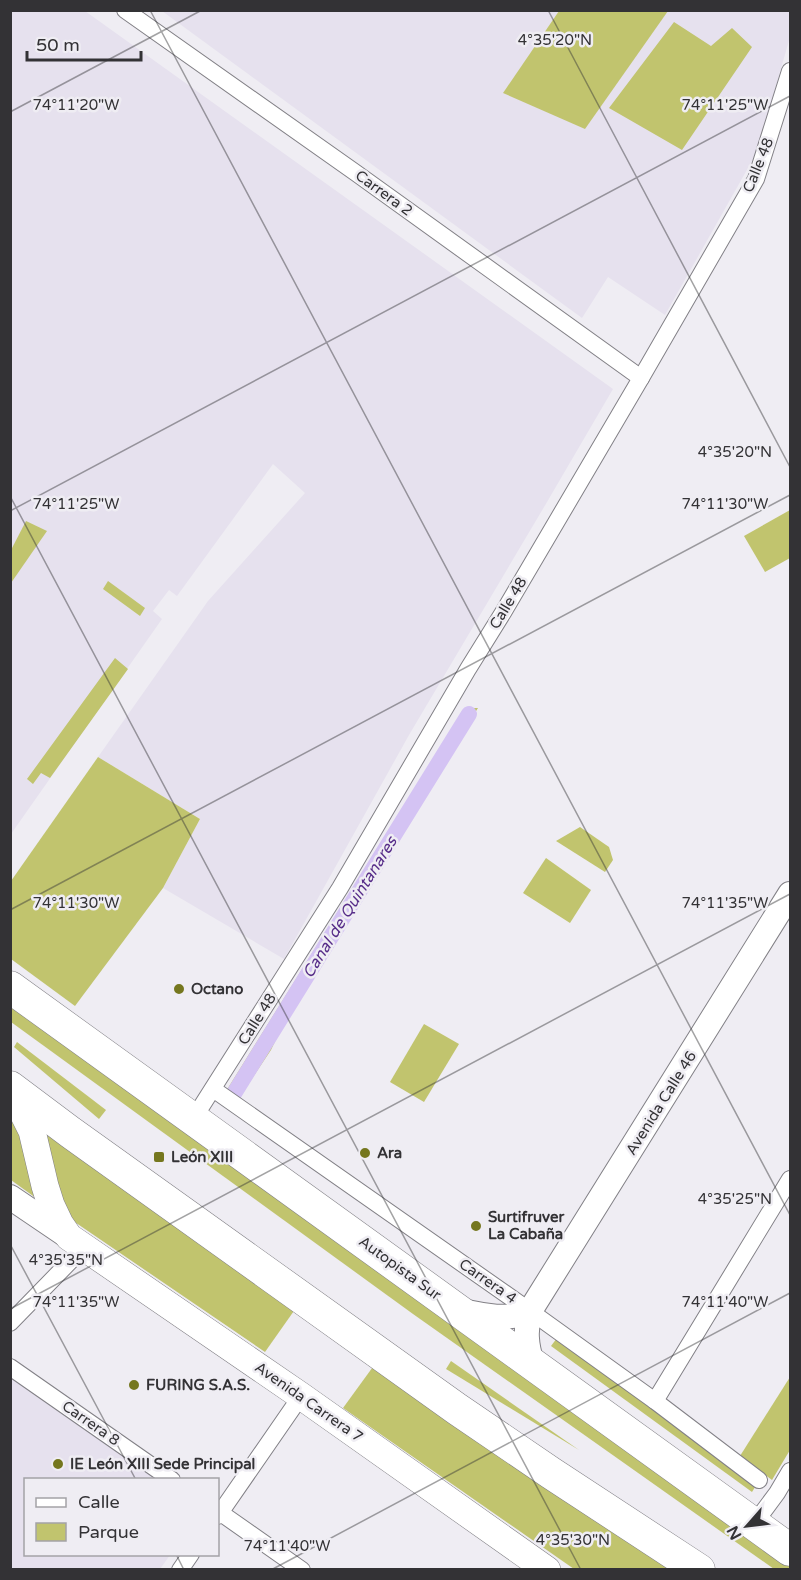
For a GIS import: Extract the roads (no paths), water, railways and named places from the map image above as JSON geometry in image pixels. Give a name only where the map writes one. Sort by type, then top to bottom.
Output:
[{"type":"highway","name":"Autopista Sur","points":[[10,987],[790,1550]]},
{"type":"highway","points":[[10,1087],[457,1409],[550,1473],[699,1569]]},
{"type":"main road","name":"Avenida Calle 46","points":[[530,1311],[790,894]]},
{"type":"main road","name":"Avenida Carrera 7","points":[[10,1087],[32,1131],[51,1205],[60,1224],[76,1242]]},
{"type":"main road","name":"Avenida Carrera 7","points":[[10,1197],[301,1396],[547,1569]]},
{"type":"main road","points":[[456,1309],[485,1316],[507,1317],[530,1311]]},
{"type":"main road","points":[[530,1311],[526,1338],[532,1363]]},
{"type":"street","name":"Carrera 2","points":[[125,10],[641,378]]},
{"type":"street","name":"Calle 48","points":[[194,1118],[340,888],[756,179],[790,71]]},
{"type":"street","name":"Carrera 4","points":[[213,1089],[530,1311],[655,1401],[759,1480]]},
{"type":"street","points":[[655,1401],[790,1179]]},
{"type":"street","points":[[10,1323],[76,1242]]},
{"type":"street","name":"Carrera 8","points":[[10,1367],[171,1478]]},
{"type":"street","points":[[219,1512],[301,1396]]},
{"type":"street","points":[[754,1524],[790,1471]]},
{"type":"street","points":[[219,1514],[302,1569]]},
{"type":"street","points":[[180,1569],[190,1556]]},
{"type":"waterway","name":"Canal de Quintanares","points":[[230,1100],[469,714]]},
{"type":"place","name":"Octano","points":[[179,989]]},
{"type":"place","name":"Ara","points":[[365,1153]]},
{"type":"place","name":"León XIII","points":[[159,1157]]},
{"type":"place","name":"Surtifruver La Cabaña","points":[[476,1226]]},
{"type":"place","name":"FURING S.A.S.","points":[[134,1385]]},
{"type":"place","name":"IE León XIII Sede Principal","points":[[58,1464]]}]
